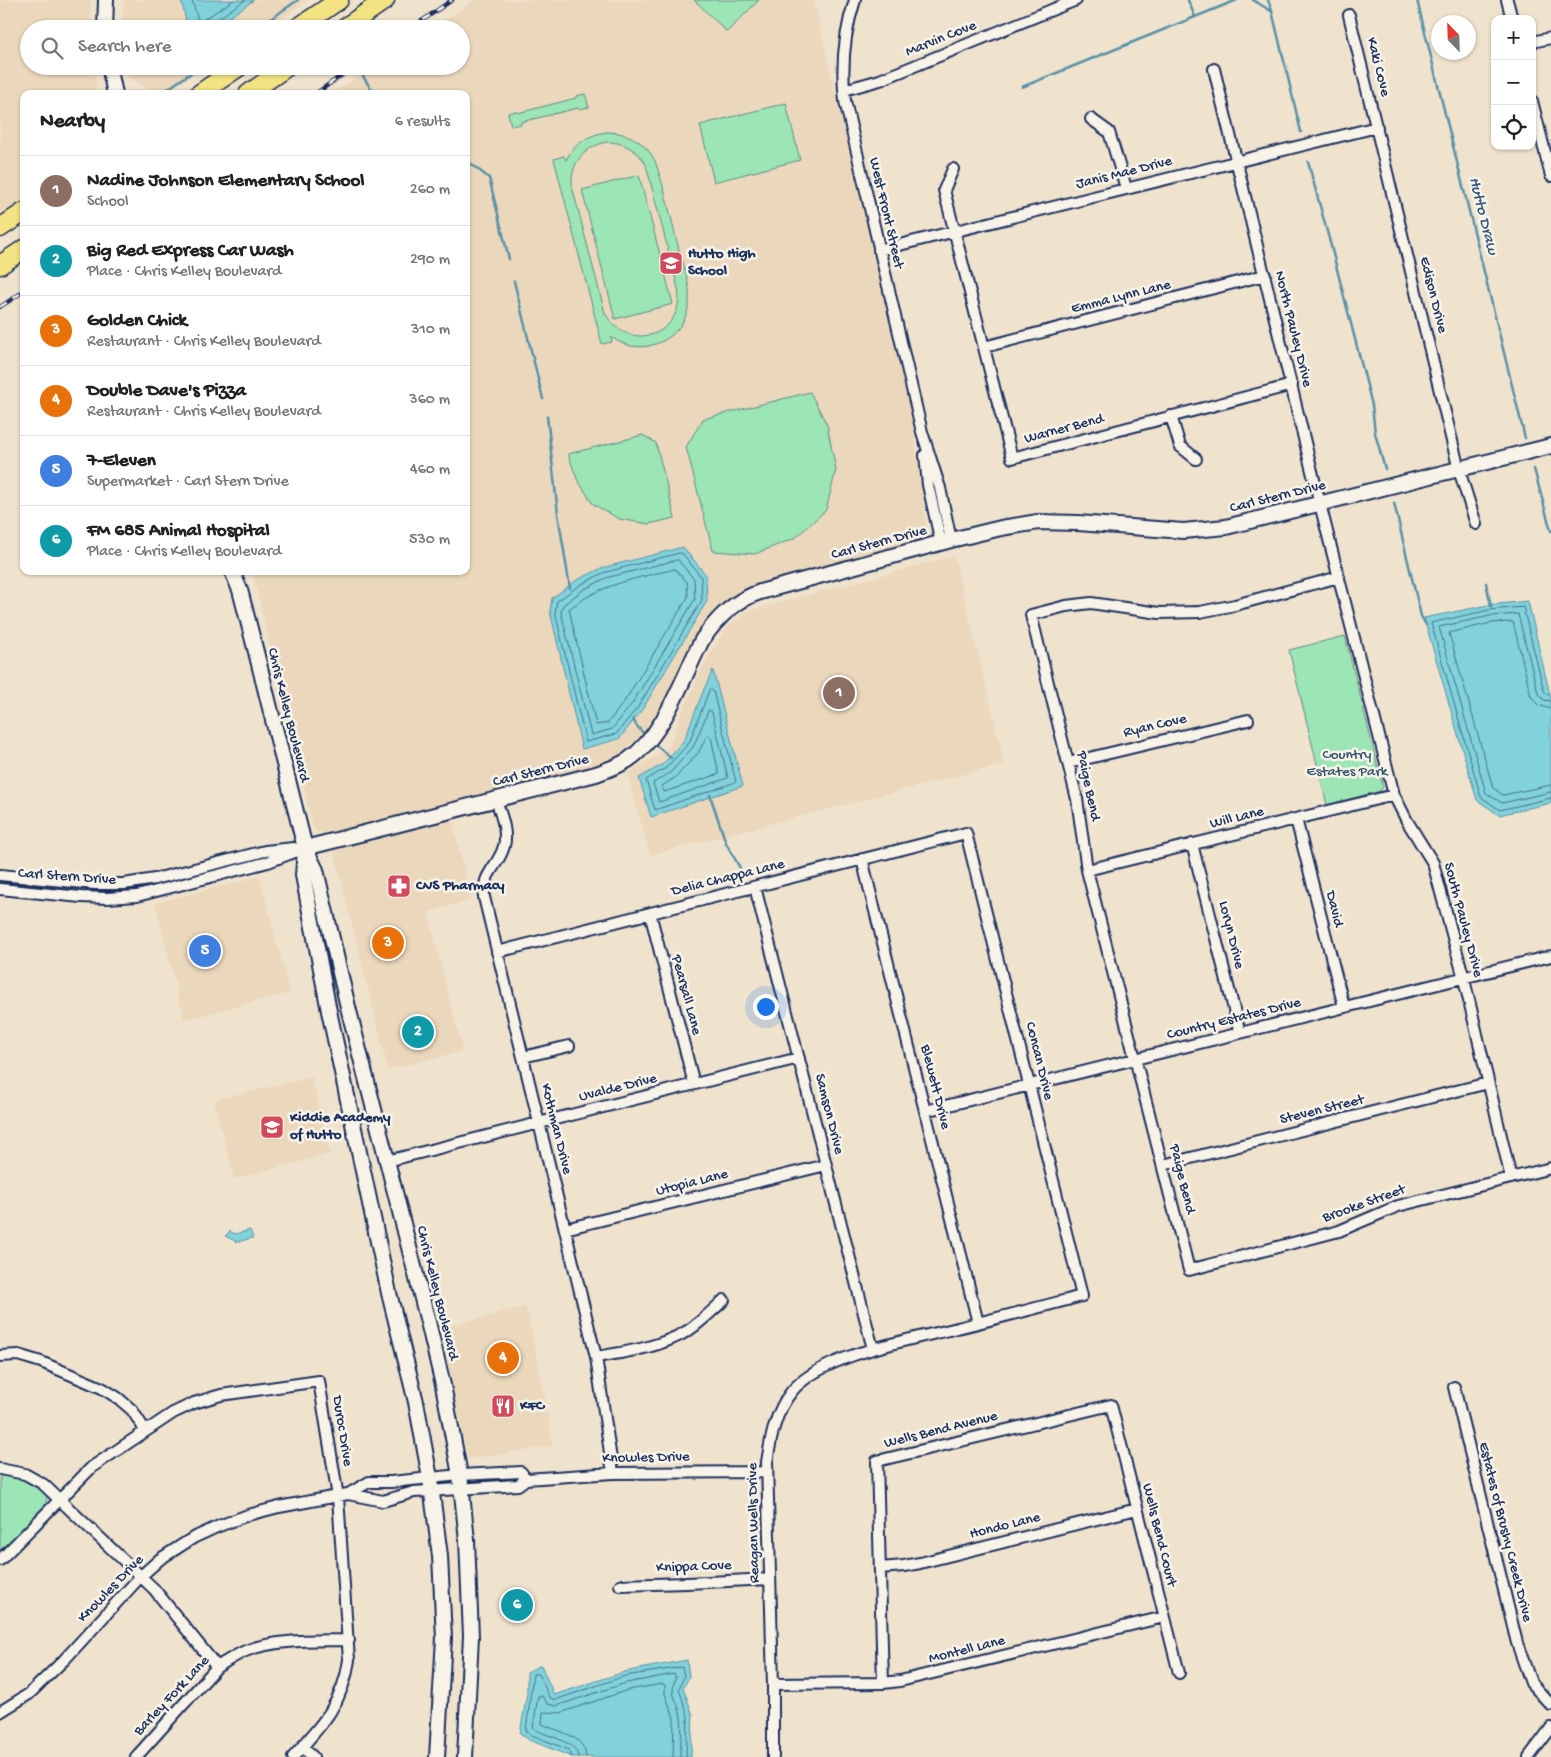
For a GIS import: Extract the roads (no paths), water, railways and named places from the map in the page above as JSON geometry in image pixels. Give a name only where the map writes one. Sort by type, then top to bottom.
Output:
[{"type":"highway","points":[[309,20],[339,0]]},
{"type":"highway","points":[[356,20],[385,0]]},
{"type":"highway","points":[[205,90],[227,75]]},
{"type":"highway","points":[[254,90],[275,75]]},
{"type":"highway","points":[[0,228],[20,215]]},
{"type":"highway","points":[[0,265],[20,252]]},
{"type":"main road","points":[[105,20],[106,0]]},
{"type":"main road","points":[[111,75],[114,90]]},
{"type":"main road","name":"Carl Stern Drive","points":[[305,848],[596,774],[627,761],[653,736],[710,628],[726,610],[742,599],[760,592],[1001,528],[1038,522],[1183,531],[1202,530],[1256,520],[1551,446]]},
{"type":"main road","name":"Chris Kelley Boulevard","points":[[234,575],[240,590]]},
{"type":"main road","name":"Chris Kelley Boulevard","points":[[238,575],[305,848],[316,870],[348,1007],[443,1385],[461,1482],[467,1540],[472,1636],[465,1757]]},
{"type":"main road","name":"Chris Kelley Boulevard","points":[[305,848],[303,875],[329,1011],[389,1293],[416,1402],[431,1484],[440,1556],[444,1638],[437,1757]]},
{"type":"street","name":"West Front Street","points":[[855,0],[842,64],[844,90],[922,432],[940,488],[946,542]]},
{"type":"street","name":"Marvin Cove","points":[[844,90],[880,80],[1076,0]]},
{"type":"street","points":[[1507,0],[1511,15]]},
{"type":"street","name":"Kaki Cove","points":[[1349,15],[1377,127]]},
{"type":"street","points":[[1536,41],[1551,38]]},
{"type":"street","name":"North Pauley Drive","points":[[1214,70],[1320,504]]},
{"type":"street","points":[[1533,105],[1551,176]]},
{"type":"street","points":[[1091,119],[1109,132],[1126,188]]},
{"type":"street","name":"Janis Mae Drive","points":[[879,250],[1377,127]]},
{"type":"street","name":"Edison Drive","points":[[1377,127],[1459,470],[1476,524]]},
{"type":"street","name":"Warner Bend","points":[[953,169],[944,190],[1012,458],[1292,385]]},
{"type":"street","name":"Emma Lynn Lane","points":[[984,347],[1265,276]]},
{"type":"street","points":[[1172,416],[1180,446],[1196,459]]},
{"type":"street","name":"South Pauley Drive","points":[[1320,504],[1394,794],[1407,821],[1433,863],[1511,1178]]},
{"type":"street","name":"Paige Bend","points":[[1188,1270],[1087,870],[1077,799],[1031,615],[1066,606],[1091,603],[1159,612],[1200,612],[1235,605],[1339,577]]},
{"type":"street","name":"Ryan Cove","points":[[1068,762],[1248,720]]},
{"type":"street","name":"Will Lane","points":[[1087,870],[1394,794]]},
{"type":"street","name":"Kothman Drive","points":[[496,799],[504,832],[505,845],[485,879],[484,897],[596,1357],[613,1473]]},
{"type":"street","name":"David","points":[[1296,819],[1344,1007]]},
{"type":"street","name":"Delia Chappa Lane","points":[[497,952],[966,833]]},
{"type":"street","name":"Concan Drive","points":[[966,833],[1082,1296]]},
{"type":"street","name":"Loryn Drive","points":[[1192,844],[1240,1033]]},
{"type":"street","name":"Carl Stern Drive","points":[[0,875],[95,884],[124,884],[155,879],[265,851],[305,848]]},
{"type":"street","name":"Carl Stern Drive","points":[[0,889],[93,898],[137,896],[268,862],[305,848]]},
{"type":"street","name":"Blewett Drive","points":[[862,859],[978,1323]]},
{"type":"street","name":"Samson Drive","points":[[755,887],[873,1350]]},
{"type":"street","name":"Pearsall Lane","points":[[650,913],[694,1084]]},
{"type":"street","name":"Country Estates Drive","points":[[925,1111],[1551,956]]},
{"type":"street","points":[[523,1057],[569,1046]]},
{"type":"street","name":"Uvalde Drive","points":[[387,1161],[799,1058]]},
{"type":"street","name":"Steven Street","points":[[1163,1165],[1488,1083]]},
{"type":"street","name":"Utopia Lane","points":[[565,1229],[826,1165]]},
{"type":"street","name":"Brooke Street","points":[[1188,1270],[1329,1234],[1398,1206],[1551,1168]]},
{"type":"street","name":"Reagan Wells Drive","points":[[773,1757],[767,1462],[773,1427],[792,1391],[810,1376],[830,1365],[873,1350],[1082,1296]]},
{"type":"street","points":[[596,1357],[622,1353],[672,1339],[704,1318],[724,1300]]},
{"type":"street","points":[[0,1356],[18,1355],[41,1362],[102,1388],[132,1410],[145,1430]]},
{"type":"street","name":"Duroc Drive","points":[[0,1560],[92,1467],[173,1413],[194,1403],[221,1395],[320,1381],[343,1496],[349,1660],[346,1679],[340,1696],[329,1714],[293,1757]]},
{"type":"street","name":"Estates of Brushy Creek Drive","points":[[1454,1387],[1517,1643],[1531,1683],[1551,1705]]},
{"type":"street","name":"Wells Bend Court","points":[[1111,1404],[1179,1672]]},
{"type":"street","name":"Wells Bend Avenue","points":[[883,1683],[877,1461],[1111,1404]]},
{"type":"street","points":[[0,1469],[25,1474],[43,1484],[154,1589],[217,1667]]},
{"type":"street","name":"Knowles Drive","points":[[343,1496],[369,1482],[431,1484],[461,1482],[518,1485],[526,1479],[613,1473],[767,1472]]},
{"type":"street","name":"Knowles Drive","points":[[0,1712],[29,1694],[64,1660],[140,1577],[160,1559],[193,1538],[248,1515],[279,1507],[343,1496],[383,1501],[414,1492],[431,1484]]},
{"type":"street","name":"Hondo Lane","points":[[880,1568],[904,1566],[926,1561],[1137,1509]]},
{"type":"street","name":"Knippa Cove","points":[[620,1585],[687,1584],[770,1579]]},
{"type":"street","name":"Montell Lane","points":[[772,1684],[883,1683],[921,1677],[1164,1616]]},
{"type":"street","name":"Barley Fork Lane","points":[[136,1757],[217,1667],[247,1650],[278,1643],[349,1640]]},
{"type":"street","points":[[1529,1757],[1551,1728]]},
{"type":"street","points":[[302,1747],[313,1757]]},
{"type":"water","points":[[181,0],[254,0],[224,20],[186,20]]},
{"type":"water","points":[[683,547],[706,575],[707,601],[642,710],[619,739],[582,749],[550,611],[552,598],[577,580],[602,568]]},
{"type":"water","points":[[1528,601],[1551,699],[1551,803],[1499,815],[1477,800],[1424,618],[1488,605]]},
{"type":"water","points":[[713,670],[743,786],[651,817],[639,778],[663,764],[684,740]]},
{"type":"water","points":[[250,1230],[253,1238],[237,1242],[225,1236],[230,1231],[235,1234]]},
{"type":"water","points":[[687,1660],[689,1677],[683,1688],[693,1715],[691,1757],[572,1757],[529,1740],[520,1733],[527,1693],[527,1672],[541,1665],[554,1695],[624,1672]]},
{"type":"waterway","points":[[269,20],[298,0]]},
{"type":"waterway","points":[[1188,0],[1195,17]]},
{"type":"waterway","points":[[1022,87],[1237,0]]},
{"type":"waterway","points":[[1253,0],[1271,11]]},
{"type":"waterway","points":[[1268,0],[1301,132]]},
{"type":"waterway","name":"Hutto Draw","points":[[1417,0],[1525,438]]},
{"type":"waterway","points":[[166,90],[188,75]]},
{"type":"waterway","points":[[362,75],[372,90]]},
{"type":"waterway","points":[[1308,162],[1372,405],[1375,433],[1385,469]]},
{"type":"waterway","points":[[470,163],[489,178],[509,259]]},
{"type":"waterway","points":[[514,281],[543,399]]},
{"type":"waterway","points":[[547,416],[558,514],[570,588]]},
{"type":"waterway","name":"Hutto Draw","points":[[1534,469],[1551,531]]},
{"type":"waterway","points":[[1394,503],[1421,616],[1426,625]]},
{"type":"waterway","points":[[1486,583],[1491,606]]},
{"type":"waterway","points":[[633,719],[643,733]]},
{"type":"waterway","points":[[657,746],[671,758]]},
{"type":"waterway","points":[[710,795],[726,843],[740,868]]},
{"type":"railway","points":[[423,20],[452,0]]},
{"type":"railway","points":[[321,90],[342,75]]},
{"type":"railway","points":[[0,307],[20,294]]},
{"type":"place","name":"Hutto High School","points":[[671,263]]},
{"type":"place","name":"Nadine Johnson Elementary School","points":[[839,693]]},
{"type":"place","name":"CVS Pharmacy","points":[[399,886]]},
{"type":"place","name":"Golden Chick","points":[[388,943]]},
{"type":"place","name":"7-Eleven","points":[[205,951]]},
{"type":"place","name":"Big Red Express Car Wash","points":[[418,1032]]},
{"type":"place","name":"Kiddie Academy of Hutto","points":[[272,1127]]},
{"type":"place","name":"Double Dave's Pizza","points":[[503,1358]]},
{"type":"place","name":"KFC","points":[[503,1406]]},
{"type":"place","name":"FM 685 Animal Hospital","points":[[517,1605]]},
{"type":"park label","name":"Country Estates Park","points":[[1347,764]]}]
